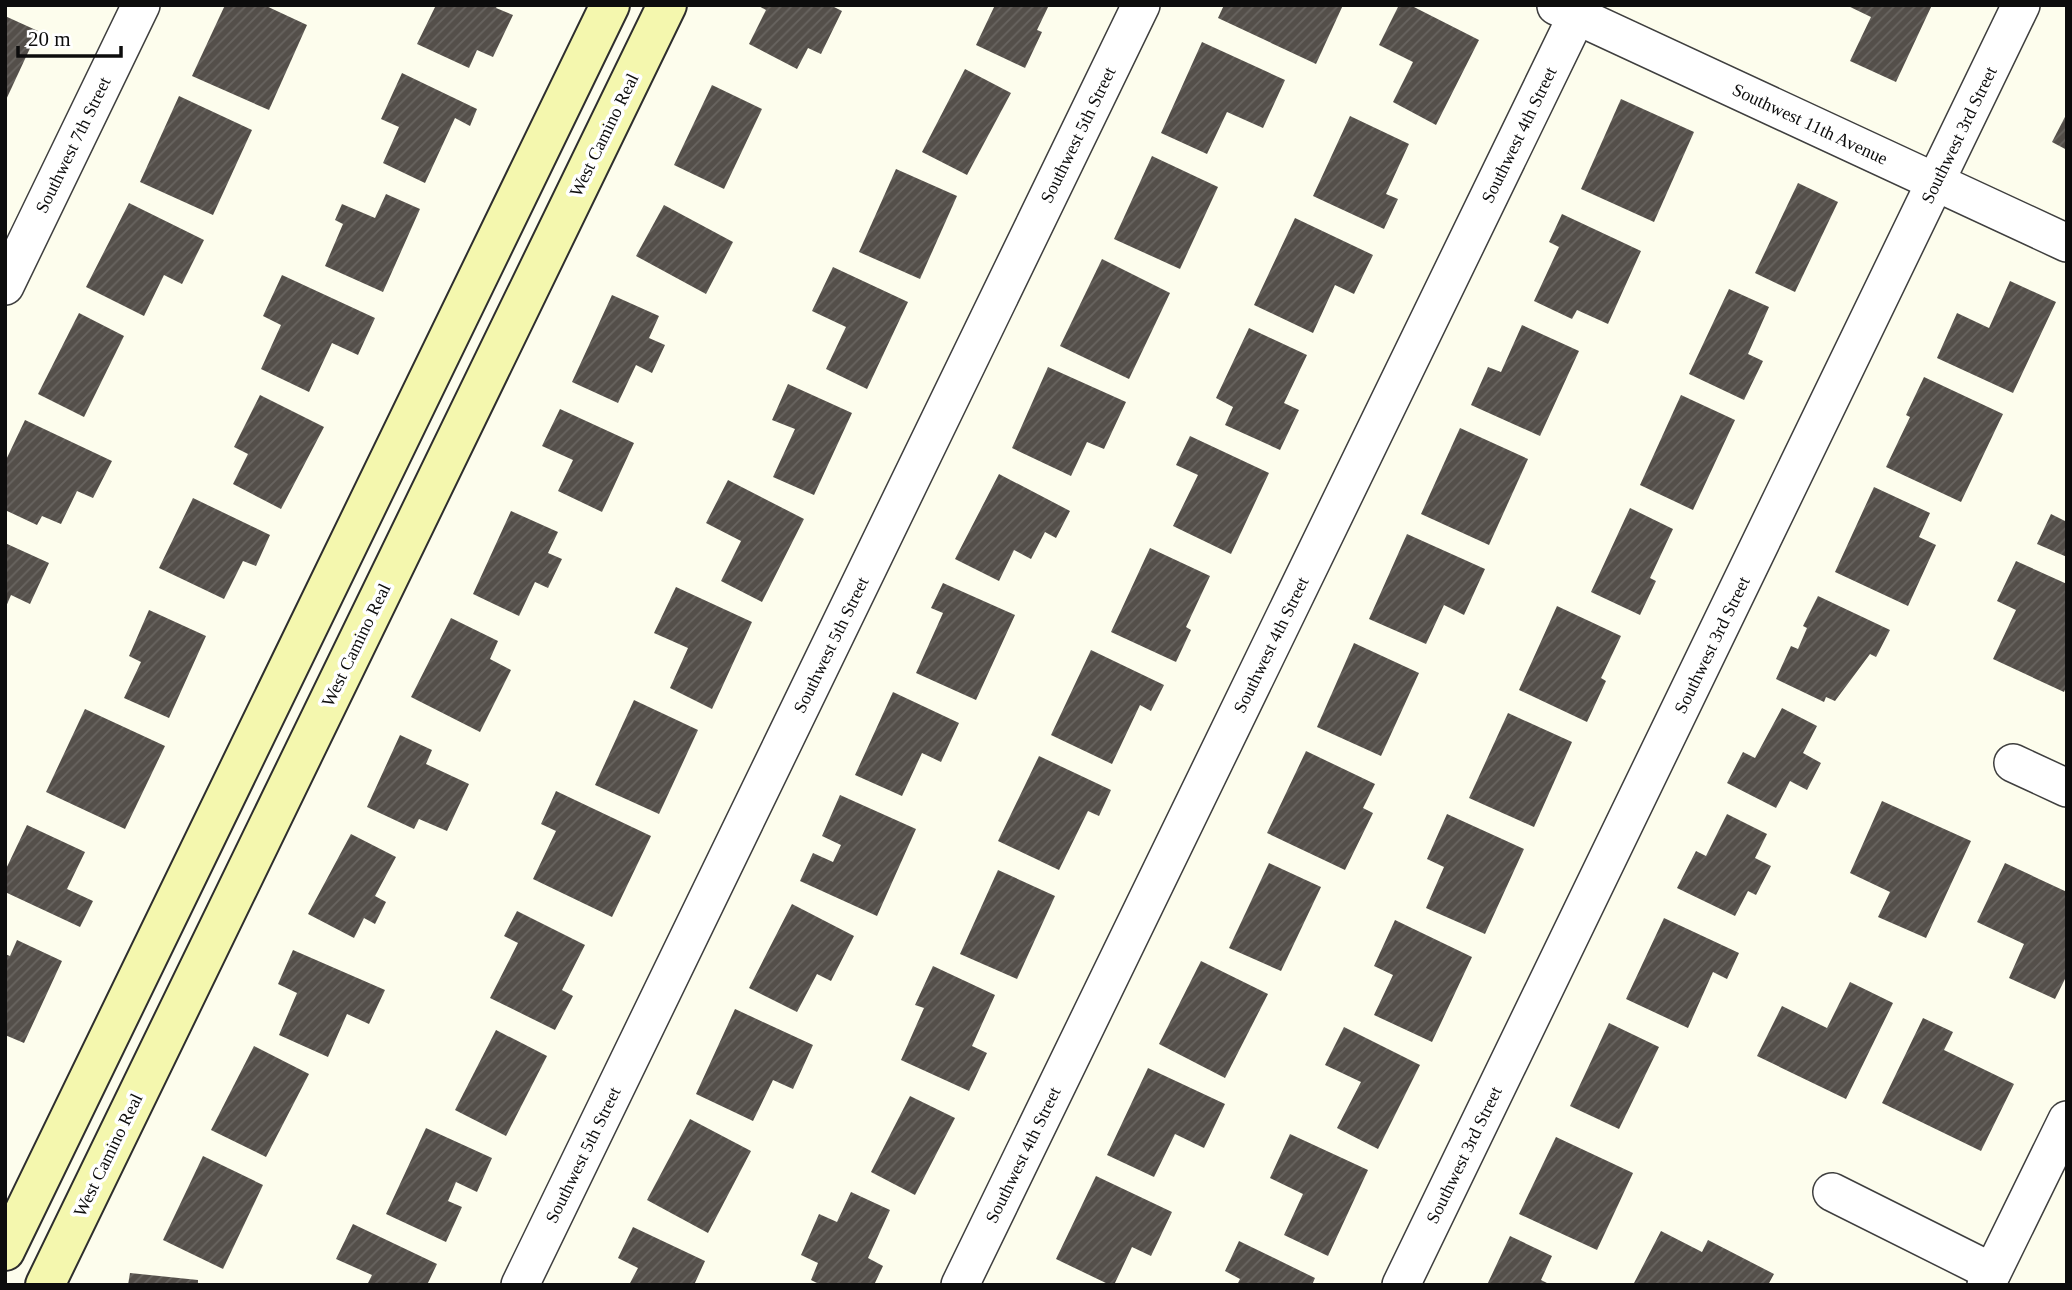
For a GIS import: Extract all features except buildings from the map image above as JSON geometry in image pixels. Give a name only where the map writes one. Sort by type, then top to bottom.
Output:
[{"type":"street","name":"Southwest 7th Street","points":[[5,286],[141,5]]},
{"type":"street","points":[[5,1251],[610,5]]},
{"type":"street","name":"West Camino Real","points":[[45,1285],[667,5]]},
{"type":"street","name":"Southwest 5th Street","points":[[520,1285],[1141,5]]},
{"type":"street","name":"Southwest 3rd Street","points":[[1401,1285],[2021,5]]},
{"type":"street","name":"Southwest 11th Avenue","points":[[1571,9],[2067,243]]},
{"type":"street","name":"Southwest 4th Street","points":[[960,1285],[1571,9]]},
{"type":"street","points":[[372,495],[418,518]]},
{"type":"street","points":[[2013,763],[2067,788]]},
{"type":"street","points":[[1832,1192],[1989,1278],[2067,1120]]}]
